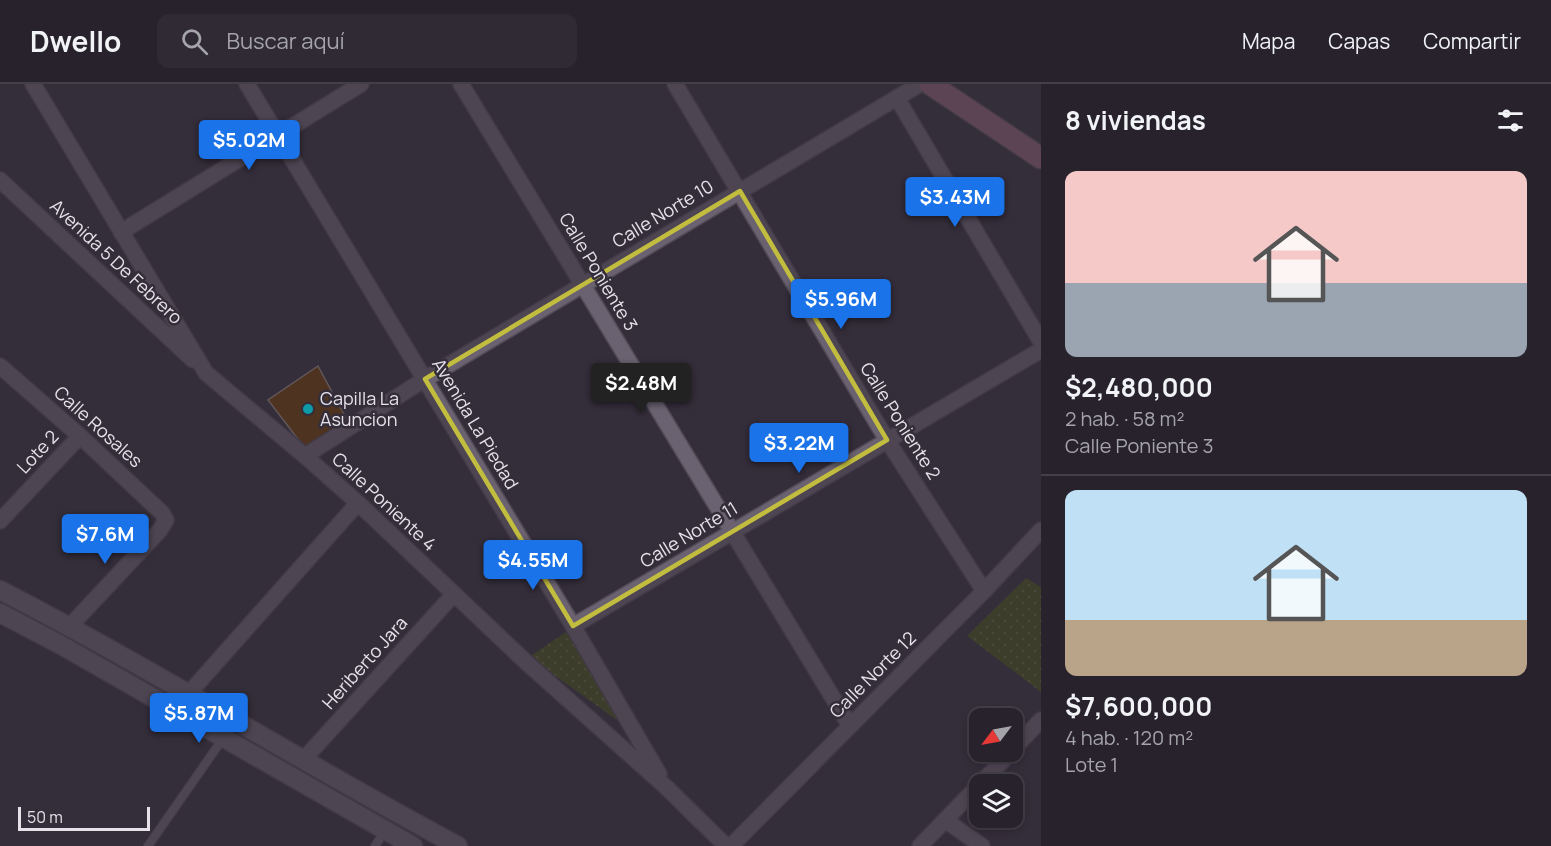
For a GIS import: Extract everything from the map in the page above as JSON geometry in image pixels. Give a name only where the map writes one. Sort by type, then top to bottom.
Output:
[{"type":"main road","points":[[930,84],[1041,158]]},
{"type":"street","name":"Calle Poniente 4","points":[[33,84],[206,373],[358,504],[527,663],[666,787],[726,846]]},
{"type":"street","name":"Avenida La Piedad","points":[[247,84],[573,626],[666,787]]},
{"type":"street","points":[[121,232],[361,84]]},
{"type":"street","name":"Calle Poniente 3","points":[[461,84],[850,726]]},
{"type":"street","name":"Calle Poniente 2","points":[[675,84],[887,440],[984,591]]},
{"type":"street","name":"Calle Norte 10","points":[[305,456],[425,379],[920,84]]},
{"type":"street","points":[[897,98],[1041,342]]},
{"type":"street","name":"Avenida 5 De Febrero","points":[[0,180],[206,373]]},
{"type":"street","name":"Calle Norte 11","points":[[573,626],[1041,350]]},
{"type":"street","name":"Calle Rosales","points":[[0,366],[80,436],[162,513],[166,520],[160,530],[70,626]]},
{"type":"street","name":"Lote 2","points":[[0,521],[80,436]]},
{"type":"street","points":[[175,709],[358,504]]},
{"type":"street","name":"Calle Norte 12","points":[[731,846],[984,591],[1041,530]]},
{"type":"street","points":[[0,590],[70,626],[186,694],[458,846]]},
{"type":"street","name":"Heriberto Jara","points":[[304,759],[454,594]]},
{"type":"street","points":[[0,613],[62,645],[224,737],[380,838],[413,846]]},
{"type":"street","points":[[1023,739],[1041,720]]},
{"type":"street","points":[[920,846],[1001,762]]},
{"type":"street","points":[[945,820],[982,846]]},
{"type":"lane","points":[[148,846],[224,737]]},
{"type":"highlighted area","points":[[740,191],[887,440],[573,626],[425,379]]},
{"type":"green space","points":[[1026,578],[1041,587],[1041,692],[967,636]]},
{"type":"green space","points":[[566,632],[628,728],[529,657]]},
{"type":"building","name":"Capilla La Asuncion","points":[[318,366],[346,418],[331,437],[307,451],[268,400]]},
{"type":"place","name":"Capilla La Asuncion","points":[[308,409]]}]
